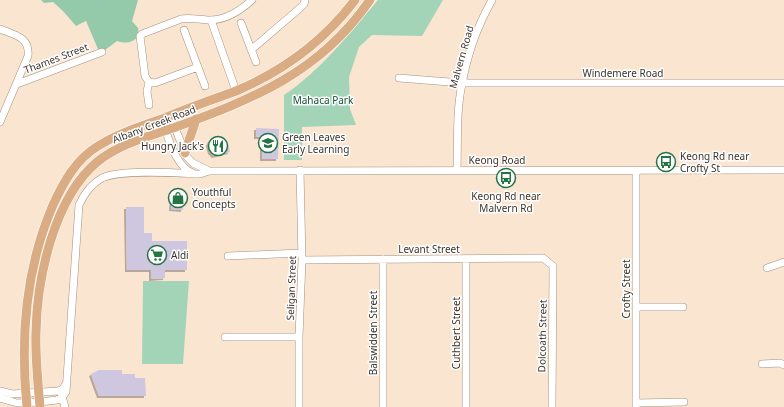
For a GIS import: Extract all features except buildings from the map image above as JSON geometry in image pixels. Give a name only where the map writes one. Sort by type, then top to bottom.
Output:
[{"type":"main road","name":"Albany Creek Road","points":[[27,405],[23,343],[28,289],[41,237],[59,193],[71,172],[80,161],[98,146],[131,130],[236,91],[260,80],[294,59],[310,47],[337,21],[354,0]]},
{"type":"main road","name":"Albany Creek Road","points":[[40,400],[36,343],[38,299],[44,266],[64,207],[82,176],[108,154],[124,146],[242,102],[268,90],[319,56],[349,26],[370,0]]},
{"type":"main road","points":[[310,47],[319,56]]},
{"type":"main road","points":[[187,156],[188,140],[196,119]]},
{"type":"street","points":[[198,67],[155,83],[150,82],[145,76],[140,36],[185,18],[211,20],[218,19],[240,10],[252,0]]},
{"type":"street","points":[[251,50],[300,8],[304,4],[305,0]]},
{"type":"street","name":"Malvern Road","points":[[457,170],[458,125],[462,83],[475,38],[492,0]]},
{"type":"street","points":[[211,20],[236,91]]},
{"type":"street","points":[[241,23],[256,62]]},
{"type":"street","points":[[0,29],[23,39],[28,44],[28,56],[0,122]]},
{"type":"street","points":[[184,30],[205,86]]},
{"type":"street","name":"Thames Street","points":[[17,84],[102,52]]},
{"type":"street","name":"Windemere Road","points":[[399,78],[462,83],[784,83]]},
{"type":"street","points":[[149,105],[147,91],[150,82]]},
{"type":"street","points":[[166,117],[177,158],[182,166],[195,174]]},
{"type":"street","points":[[170,129],[187,156]]},
{"type":"street","name":"Keong Road","points":[[166,173],[174,171],[182,166],[187,156],[193,163],[209,170],[784,170]]},
{"type":"street","name":"Keong Road","points":[[61,394],[67,390],[66,384],[79,205],[85,192],[102,178],[108,176],[134,173],[200,174],[209,170]]},
{"type":"street","name":"Seligan Street","points":[[300,170],[302,256],[299,337],[300,407]]},
{"type":"street","name":"Crofty Street","points":[[636,170],[636,405]]},
{"type":"street","name":"Levant Street","points":[[228,256],[302,256],[383,259],[543,258],[553,266]]},
{"type":"street","name":"Balswidden Street","points":[[383,259],[383,407]]},
{"type":"street","name":"Cuthbert Street","points":[[466,259],[466,407]]},
{"type":"street","points":[[767,268],[784,262]]},
{"type":"street","name":"Dolcoath Street","points":[[552,407],[553,266]]},
{"type":"street","points":[[636,307],[683,307]]},
{"type":"street","points":[[225,337],[299,337]]},
{"type":"street","points":[[762,364],[780,363],[784,365]]},
{"type":"street","points":[[0,391],[9,394],[26,393],[40,400]]},
{"type":"street","points":[[0,398],[14,403],[27,405],[61,394],[65,407]]},
{"type":"street","points":[[636,405],[684,402]]},
{"type":"green space","points":[[41,0],[138,0],[132,21],[138,28],[139,36],[129,42],[117,41],[105,50],[98,49],[86,21],[76,26],[53,2],[44,3]]},
{"type":"green space","name":"Mahaca Park","points":[[378,0],[443,0],[422,36],[372,35],[359,47],[349,77],[350,109],[356,125],[302,127],[302,160],[284,160],[284,95],[322,63]]},
{"type":"green space","points":[[143,281],[189,281],[183,364],[142,364]]},
{"type":"place","name":"Green Leaves Early Learning","points":[[268,143]]},
{"type":"place","name":"Hungry Jack's","points":[[218,146]]},
{"type":"place","name":"Keong Rd near Crofty St","points":[[666,162]]},
{"type":"place","name":"Keong Rd near Malvern Rd","points":[[506,178]]},
{"type":"place","name":"Youthful Concepts","points":[[178,198]]},
{"type":"place","name":"Aldi","points":[[157,255]]}]
